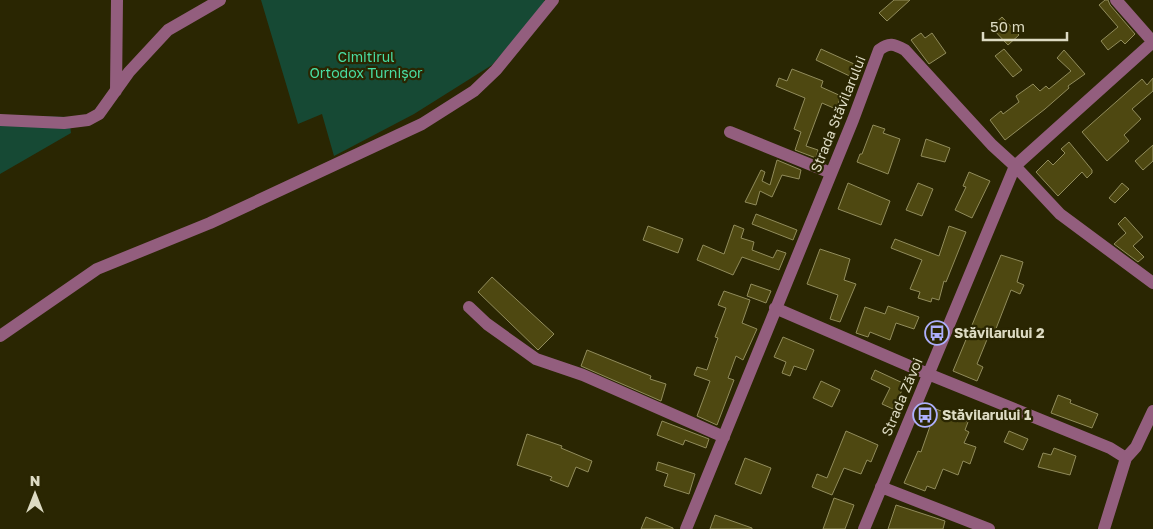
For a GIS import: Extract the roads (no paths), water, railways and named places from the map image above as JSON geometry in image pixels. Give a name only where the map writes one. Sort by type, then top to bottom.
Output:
[{"type":"street","points":[[116,91],[117,0]]},
{"type":"street","points":[[0,120],[64,123],[88,120],[99,114],[129,72],[168,30],[220,0]]},
{"type":"street","points":[[0,336],[97,269],[210,224],[422,124],[474,90],[496,70],[554,0]]},
{"type":"street","points":[[1116,0],[1153,42],[1015,166],[1060,214],[1153,283]]},
{"type":"street","name":"Strada Stăvilarului","points":[[686,529],[880,50],[886,45],[894,44],[905,50],[992,145],[1015,166]]},
{"type":"street","points":[[730,132],[831,173]]},
{"type":"street","name":"Strada Zăvoi","points":[[864,529],[1015,166]]},
{"type":"street","points":[[470,307],[488,324],[536,359],[583,375],[724,437]]},
{"type":"street","points":[[776,308],[912,365],[928,374],[1110,448],[1126,458]]},
{"type":"street","points":[[1104,529],[1126,458],[1136,447],[1153,411]]},
{"type":"street","points":[[881,487],[989,529]]},
{"type":"place","name":"Stăvilarului 2","points":[[937,333]]},
{"type":"place","name":"Stăvilarului 1","points":[[925,415]]},
{"type":"park label","name":"Cimitirul Ortodox Turnișor","points":[[366,66]]}]
